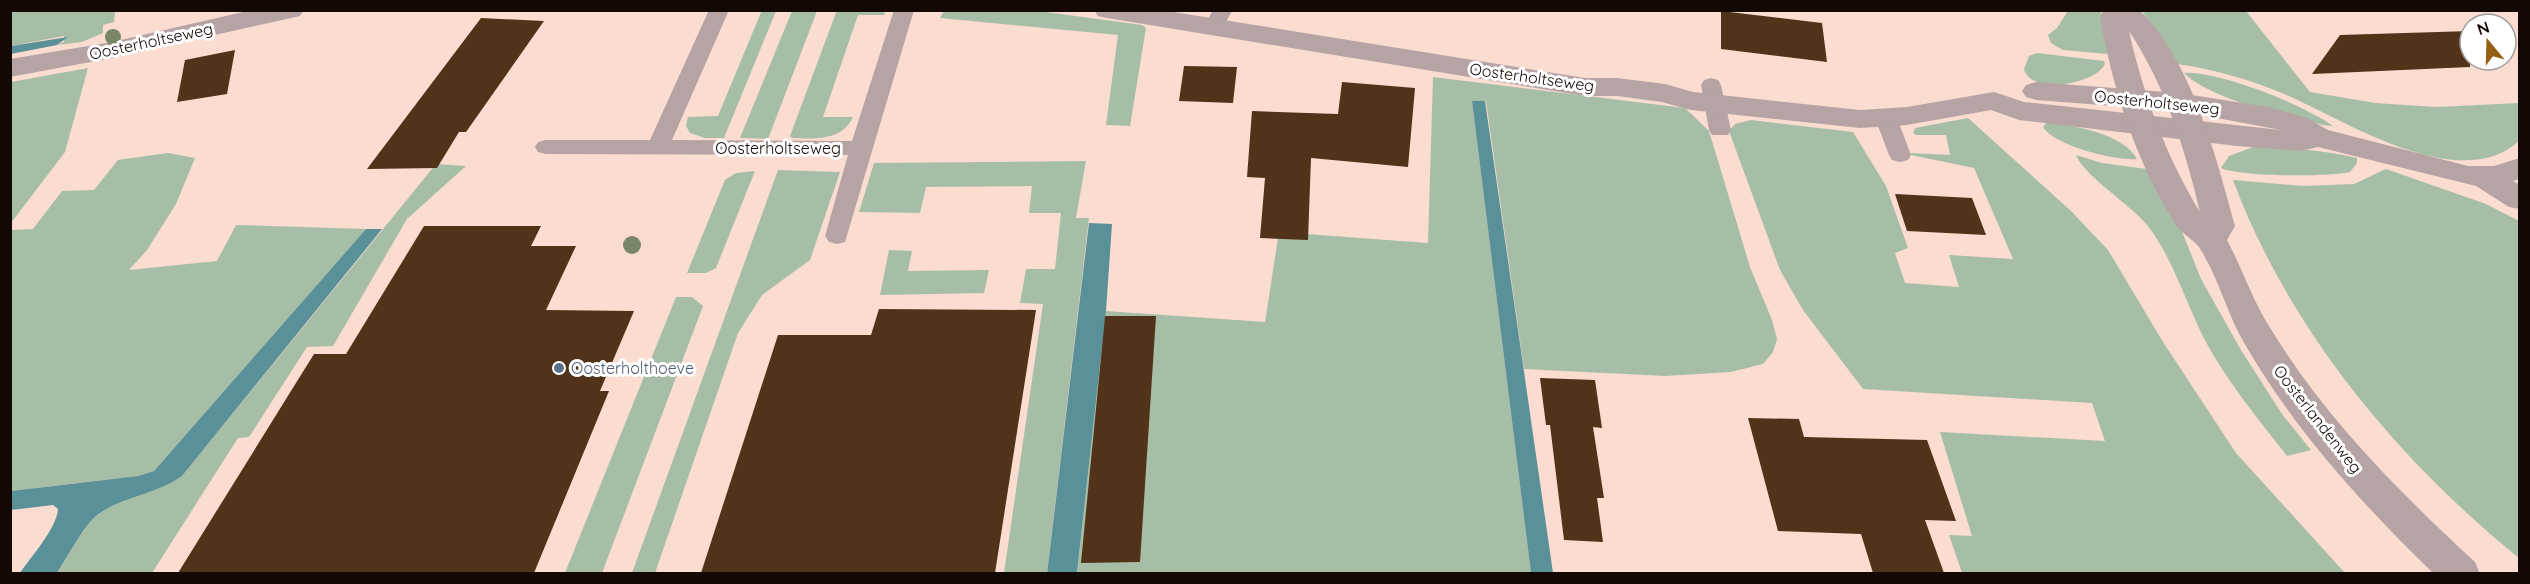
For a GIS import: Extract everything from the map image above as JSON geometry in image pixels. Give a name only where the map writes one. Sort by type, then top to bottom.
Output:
[{"type":"street","name":"Oosterholtseweg","points":[[10,68],[112,50],[291,10]]},
{"type":"street","name":"Oosterholtseweg","points":[[1107,10],[1218,19],[1585,87],[1617,87],[1665,93],[1715,106],[1824,117],[1886,118],[1960,104],[1994,101],[2019,111],[2140,111],[2185,116],[2301,141],[2318,137],[2445,171],[2482,176],[2505,174],[2520,168]]},
{"type":"street","name":"Oosterlandenweg","points":[[2211,240],[2219,226],[2206,172],[2185,116],[2162,63],[2136,19],[2122,10],[2113,16],[2120,61],[2159,167],[2191,222],[2211,240],[2239,305],[2289,386],[2374,488],[2461,573]]},
{"type":"street","points":[[2482,176],[2520,199]]},
{"type":"lane","points":[[658,147],[719,10]]},
{"type":"lane","name":"Oosterholtseweg","points":[[546,147],[861,148],[904,10]]},
{"type":"lane","points":[[1886,118],[1900,155]]},
{"type":"lane","points":[[837,236],[861,148]]},
{"type":"green space","points":[[762,10],[776,11],[724,138],[705,138],[690,133],[686,126],[688,117],[718,116]]},
{"type":"green space","points":[[837,10],[884,11],[885,15],[858,15],[823,117],[853,117],[842,131],[827,137],[792,138],[790,136]]},
{"type":"green space","points":[[1031,10],[1142,25],[1146,28],[1130,126],[1106,125],[1118,35],[940,18],[944,11]]},
{"type":"green space","points":[[11,11],[115,11],[114,22],[103,25],[103,33],[82,42],[57,45],[64,42],[64,36],[11,46]]},
{"type":"green space","points":[[792,11],[817,11],[768,139],[740,138]]},
{"type":"green space","points":[[2068,11],[2101,11],[2108,54],[2063,50],[2051,43],[2048,35],[2057,28]]},
{"type":"green space","points":[[2142,11],[2246,11],[2310,92],[2375,103],[2436,107],[2519,103],[2519,141],[2494,156],[2465,160],[2434,157],[2401,147],[2269,88],[2217,72],[2177,64]]},
{"type":"green space","points":[[2037,53],[2104,61],[2105,64],[2099,71],[2077,82],[2050,84],[2038,82],[2029,77],[2024,69],[2029,56]]},
{"type":"green space","points":[[88,68],[65,152],[11,223],[11,82]]},
{"type":"green space","points":[[2184,73],[2218,77],[2239,83],[2303,109],[2333,126],[2299,120],[2232,100],[2195,82]]},
{"type":"green space","points":[[1433,77],[1685,108],[1709,131],[1750,267],[1772,320],[1777,339],[1773,352],[1763,364],[1731,372],[1665,376],[1524,369],[1486,101],[1472,101],[1531,573],[1077,574],[1106,311],[1265,322],[1279,232],[1428,243]]},
{"type":"green space","points":[[1968,118],[2071,211],[2108,250],[2163,342],[2236,453],[2345,573],[1962,573],[1949,535],[1972,536],[1940,432],[2105,441],[2092,403],[1863,389],[1803,310],[1780,270],[1729,131],[1735,124],[1751,120],[1853,132],[1886,186],[1908,248],[1895,253],[1905,283],[1959,287],[1949,255],[2013,259],[1974,168],[1911,155],[1911,153],[1950,155],[1946,135],[1916,135],[1913,133],[1915,128]]},
{"type":"green space","points":[[2047,122],[2083,128],[2110,137],[2130,150],[2137,159],[2115,158],[2072,146],[2049,134],[2043,127]]},
{"type":"green space","points":[[2253,147],[2292,148],[2331,153],[2357,158],[2357,163],[2350,172],[2323,175],[2265,175],[2221,168],[2229,156]]},
{"type":"green space","points":[[168,153],[195,158],[176,204],[147,250],[129,270],[217,261],[236,225],[366,229],[154,471],[138,476],[11,491],[10,230],[33,229],[62,191],[94,190],[118,160]]},
{"type":"green space","points":[[2076,155],[2102,163],[2147,169],[2179,224],[2201,279],[2241,350],[2282,414],[2311,450],[2287,456],[2245,402],[2216,359],[2200,330],[2165,252],[2147,225],[2097,181]]},
{"type":"green space","points":[[1086,161],[1076,218],[1089,218],[1047,573],[1004,573],[1043,304],[1020,303],[1026,269],[1055,269],[1061,213],[1029,213],[1032,186],[926,187],[920,213],[859,212],[874,163]]},
{"type":"green space","points":[[436,164],[466,166],[407,219],[333,346],[307,347],[249,437],[238,438],[152,573],[57,574],[81,534],[97,515],[182,476]]},
{"type":"green space","points":[[2386,169],[2486,204],[2519,221],[2519,558],[2474,520],[2431,478],[2351,388],[2316,339],[2284,288],[2256,235],[2233,180],[2303,186],[2354,184]]},
{"type":"green space","points":[[778,170],[840,172],[810,260],[762,295],[738,333],[655,573],[632,573]]},
{"type":"green space","points":[[755,171],[716,268],[706,273],[687,273],[725,180],[736,173]]},
{"type":"green space","points":[[889,250],[912,251],[908,271],[989,270],[984,293],[880,295]]},
{"type":"green space","points":[[676,297],[692,297],[703,306],[602,573],[565,573]]},
{"type":"water","points":[[68,37],[57,45],[11,54],[11,46]]},
{"type":"water","points":[[1472,101],[1485,101],[1553,573],[1531,573]]},
{"type":"water","points":[[1089,223],[1112,224],[1106,311],[1077,573],[1047,574]]},
{"type":"water","points":[[366,229],[382,229],[182,476],[97,515],[81,534],[57,573],[20,573],[48,534],[58,509],[53,505],[11,510],[11,491],[138,476],[154,471]]},
{"type":"building","points":[[1721,11],[1822,23],[1827,62],[1721,49]]},
{"type":"building","points":[[481,18],[544,21],[466,132],[459,132],[437,168],[367,169]]},
{"type":"building","points":[[2458,31],[2458,68],[2312,74],[2340,35]]},
{"type":"building","points":[[235,50],[227,94],[177,102],[185,60]]},
{"type":"building","points":[[1184,66],[1237,67],[1233,103],[1179,101]]},
{"type":"building","points":[[1342,82],[1415,88],[1408,167],[1311,158],[1308,240],[1260,238],[1265,178],[1247,177],[1252,111],[1338,114]]},
{"type":"building","points":[[1895,194],[1972,198],[1986,235],[1907,231]]},
{"type":"building","points":[[424,226],[541,226],[531,246],[576,246],[546,310],[634,311],[600,391],[609,391],[534,573],[178,573],[314,354],[346,354]]},
{"type":"building","points":[[879,309],[1036,310],[995,573],[701,573],[778,335],[871,335]]},
{"type":"building","points":[[1105,316],[1156,316],[1140,562],[1081,563]]},
{"type":"building","points":[[1540,378],[1595,380],[1602,428],[1593,427],[1604,498],[1597,498],[1603,542],[1564,540],[1550,425],[1546,425]]},
{"type":"building","points":[[1748,418],[1799,419],[1804,437],[1927,440],[1956,521],[1925,520],[1944,573],[1873,573],[1861,534],[1778,531]]},
{"type":"place","name":"Oosterholthoeve","points":[[559,368]]}]
